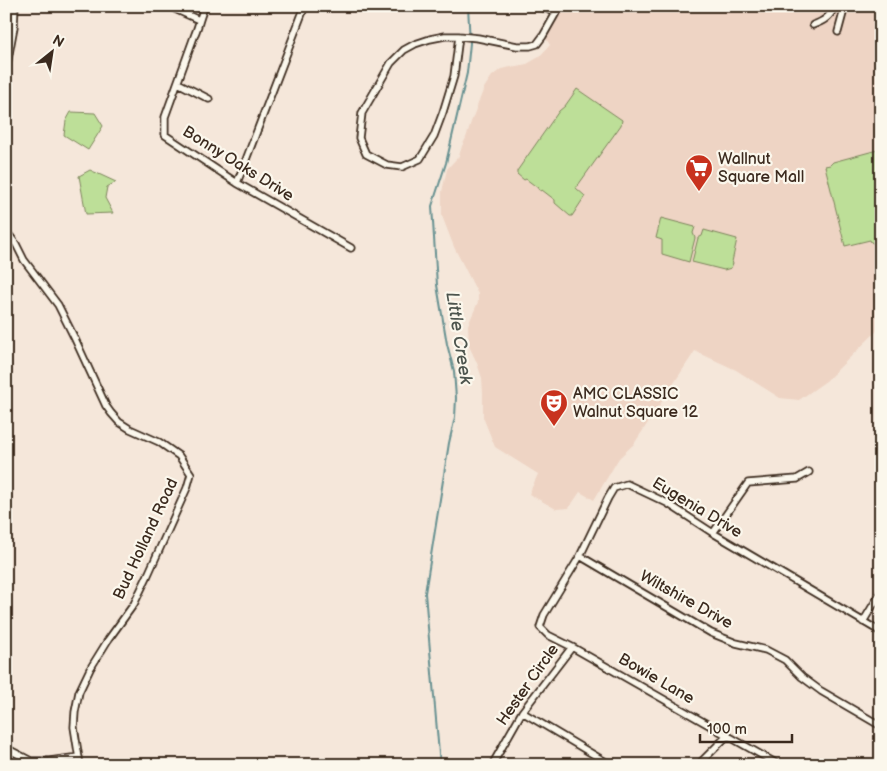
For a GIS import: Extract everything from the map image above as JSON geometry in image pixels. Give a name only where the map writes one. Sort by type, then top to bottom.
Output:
[{"type":"street","points":[[6,70],[14,27],[15,6]]},
{"type":"street","points":[[168,6],[198,20]]},
{"type":"street","name":"Bonny Oaks Drive","points":[[205,6],[198,20],[198,27],[166,117],[166,134],[238,182],[351,248]]},
{"type":"street","points":[[238,182],[305,6]]},
{"type":"street","points":[[537,6],[556,12]]},
{"type":"street","points":[[459,36],[454,76],[443,112],[434,136],[420,160],[402,167],[387,165],[366,154],[359,138],[362,113],[392,63],[404,50],[415,44],[445,36],[459,36],[478,38],[517,46],[530,46],[537,44],[560,6]]},
{"type":"street","points":[[813,25],[823,22],[828,18],[835,6]]},
{"type":"street","points":[[838,32],[845,6]]},
{"type":"street","points":[[6,22],[14,27]]},
{"type":"street","points":[[178,83],[209,99]]},
{"type":"street","name":"Bud Holland Road","points":[[6,231],[16,244],[24,260],[58,305],[111,413],[119,422],[130,429],[159,442],[179,456],[191,474],[187,488],[134,604],[108,640],[90,669],[79,692],[74,727],[80,765]]},
{"type":"street","points":[[713,533],[748,483],[797,478],[809,472]]},
{"type":"street","name":"Eugenia Drive","points":[[572,647],[548,635],[540,627],[544,615],[580,556],[614,488],[627,484],[667,503],[713,533],[881,632]]},
{"type":"street","name":"Wiltshire Drive","points":[[580,556],[711,633],[736,643],[766,650],[785,660],[802,678],[881,726]]},
{"type":"street","points":[[863,622],[881,592]]},
{"type":"street","name":"Hester Circle","points":[[492,765],[522,712],[572,647]]},
{"type":"street","name":"Bowie Lane","points":[[572,647],[779,765]]},
{"type":"street","points":[[522,712],[611,765]]},
{"type":"street","points":[[698,765],[728,735]]},
{"type":"street","points":[[6,748],[31,761],[79,758]]},
{"type":"shaded area","points":[[563,6],[881,6],[881,327],[826,381],[799,400],[780,398],[736,370],[695,351],[634,444],[619,458],[594,500],[580,492],[569,508],[556,509],[529,494],[538,474],[495,447],[483,417],[482,378],[469,346],[468,325],[478,302],[478,294],[454,247],[442,216],[442,192],[447,169],[459,156],[484,88],[492,76],[501,69],[527,64],[539,57],[550,45],[545,37]]},
{"type":"green space","points":[[577,89],[622,120],[621,125],[576,188],[585,196],[572,216],[570,216],[555,203],[555,200],[526,179],[524,180],[517,174],[517,171],[559,111]]},
{"type":"green space","points":[[71,112],[95,113],[103,126],[88,150],[64,135],[66,121]]},
{"type":"green space","points":[[881,149],[881,248],[870,240],[845,246],[825,166],[833,162]]},
{"type":"green space","points":[[90,170],[116,182],[107,187],[105,198],[113,213],[86,214],[79,176]]},
{"type":"green space","points":[[661,218],[695,227],[693,233],[695,238],[689,262],[662,254],[662,240],[656,238]]},
{"type":"green space","points":[[704,230],[737,239],[731,268],[724,270],[692,262],[698,238],[702,236]]},
{"type":"waterway","name":"Little Creek","points":[[440,765],[425,593],[449,443],[455,417],[456,398],[454,371],[447,344],[437,285],[432,206],[446,163],[467,73],[470,43],[468,6]]},
{"type":"place","name":"Wallnut Square Mall","points":[[699,192]]},
{"type":"place","name":"AMC CLASSIC Walnut Square 12","points":[[554,427]]}]
